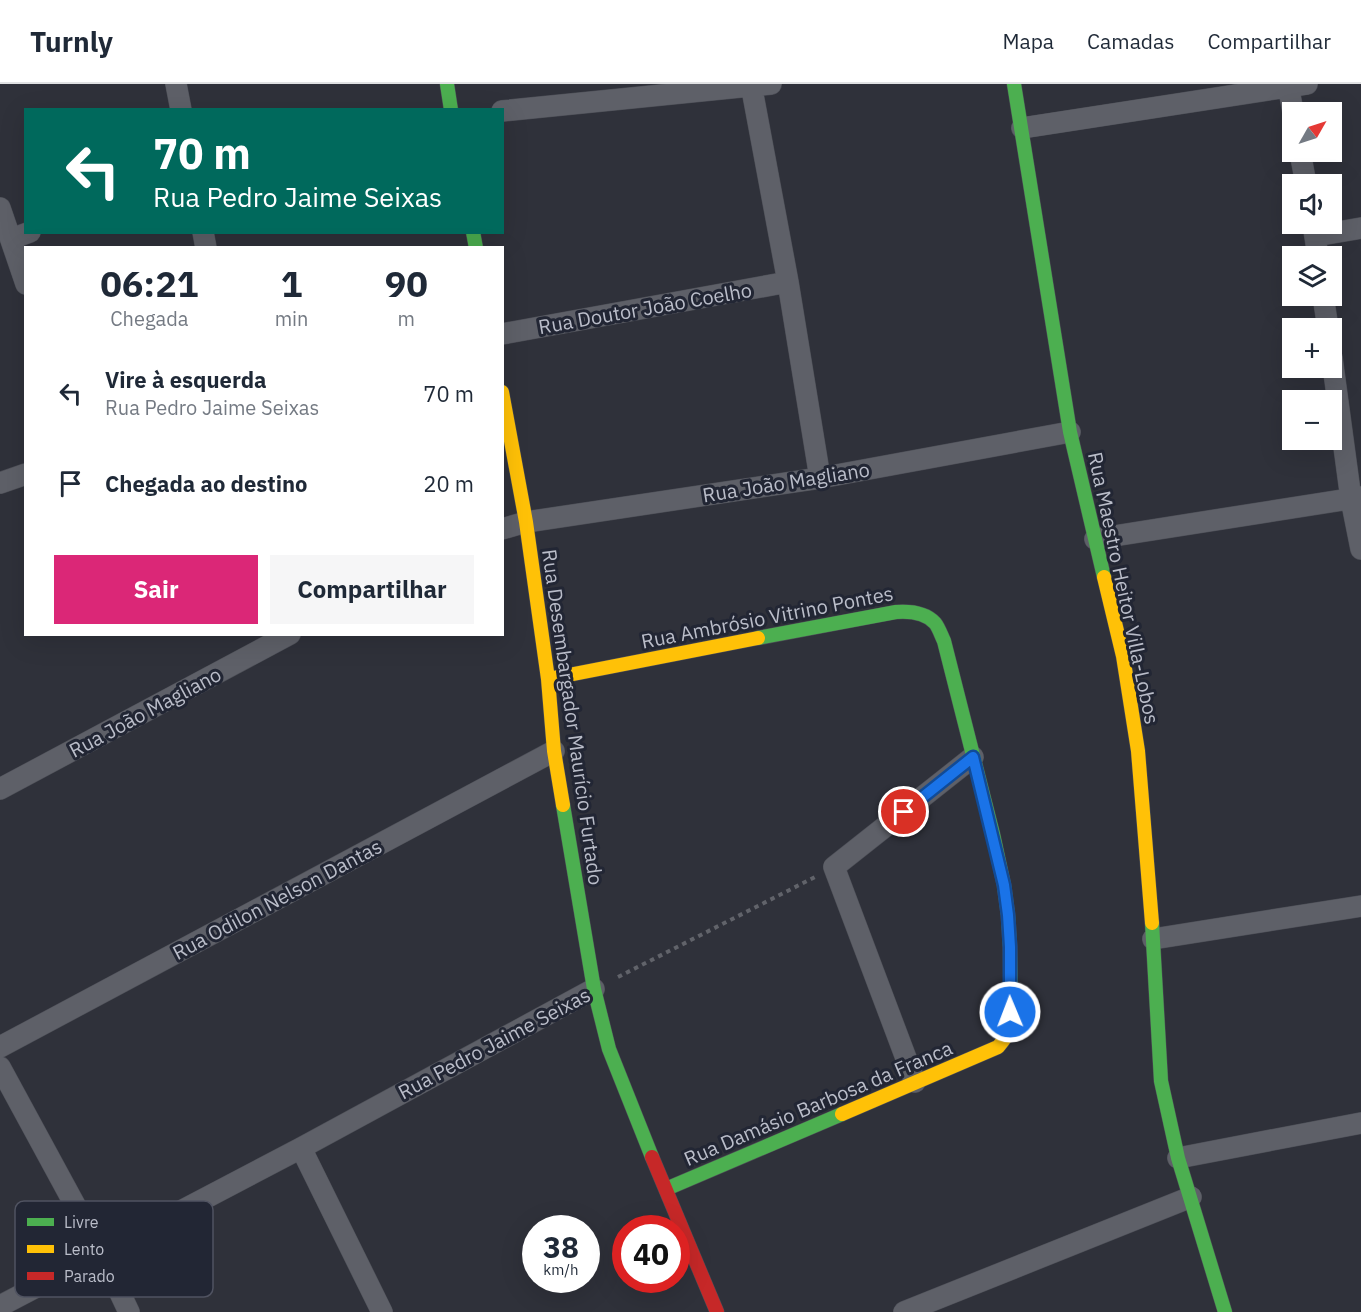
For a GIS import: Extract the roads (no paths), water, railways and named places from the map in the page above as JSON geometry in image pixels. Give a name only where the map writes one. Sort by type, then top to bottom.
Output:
[{"type":"street","points":[[176,84],[181,108]]},
{"type":"street","points":[[447,84],[451,108]]},
{"type":"street","name":"Rua Maestro Heitor Villa-Lobos","points":[[1014,84],[1070,432],[1123,656],[1138,751],[1153,939],[1161,1082],[1178,1158],[1225,1312]]},
{"type":"street","points":[[504,111],[758,85],[820,478]]},
{"type":"street","points":[[1022,128],[1295,85],[1294,102]]},
{"type":"street","points":[[0,208],[20,236],[24,268]]},
{"type":"street","points":[[1315,239],[1361,228]]},
{"type":"street","name":"Rua Doutor João Coelho","points":[[504,334],[788,282]]},
{"type":"street","points":[[1335,378],[1356,498],[1361,549]]},
{"type":"street","name":"Rua Desembargador Maurício Furtado","points":[[504,403],[526,522],[548,679],[554,751],[594,989],[609,1049],[717,1312]]},
{"type":"street","name":"Rua João Magliano","points":[[504,528],[526,522],[820,478],[1070,432]]},
{"type":"street","points":[[0,483],[24,475]]},
{"type":"street","points":[[1095,539],[1356,498]]},
{"type":"street","name":"Rua Ambrósio Vitrino Pontes","points":[[548,679],[858,618],[906,611],[922,614],[934,621],[944,641],[1004,885],[1008,915],[1011,1028],[998,1047],[986,1054]]},
{"type":"street","name":"Rua João Magliano","points":[[0,789],[279,637]]},
{"type":"street","name":"Rua Odilon Nelson Dantas","points":[[0,1047],[554,751]]},
{"type":"street","points":[[915,1082],[834,867],[973,757]]},
{"type":"street","points":[[1153,939],[1361,906]]},
{"type":"street","name":"Rua Pedro Jaime Seixas","points":[[200,1201],[594,989]]},
{"type":"street","name":"Rua Damásio Barbosa da Franca","points":[[666,1189],[986,1054]]},
{"type":"street","points":[[0,1067],[73,1201]]},
{"type":"street","points":[[1178,1158],[1361,1123]]},
{"type":"street","points":[[301,1148],[382,1312]]},
{"type":"street","points":[[904,1312],[1191,1197]]},
{"type":"street","name":"Rua Pedro Jaime Seixas","points":[[0,1306],[17,1297]]},
{"type":"street","points":[[122,1297],[129,1312]]}]
